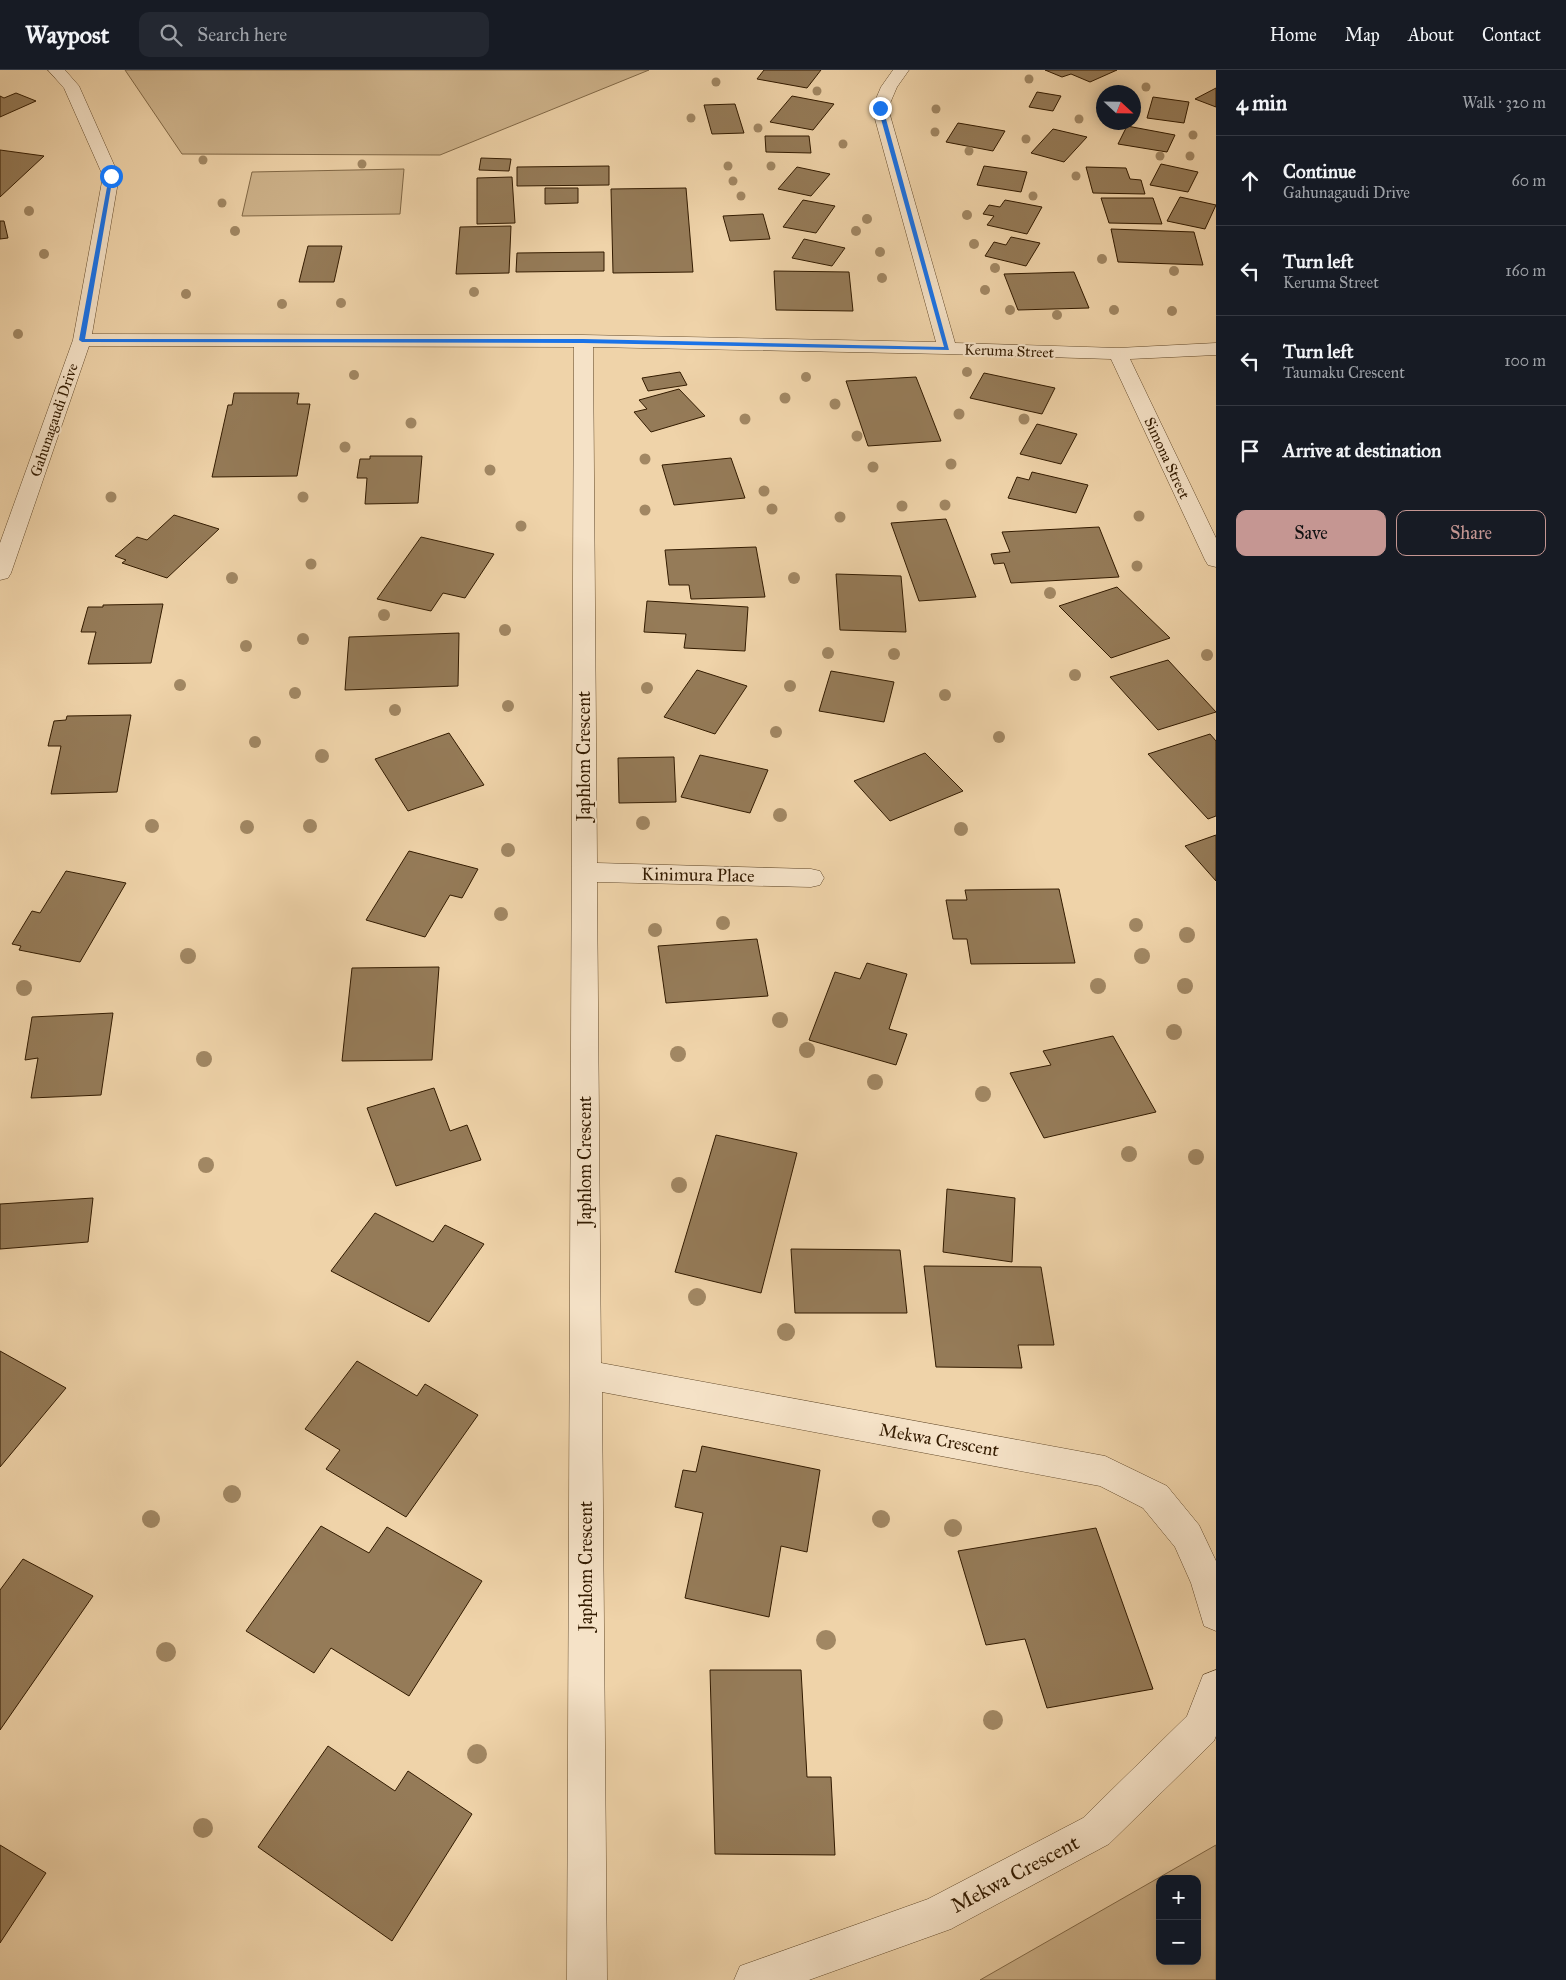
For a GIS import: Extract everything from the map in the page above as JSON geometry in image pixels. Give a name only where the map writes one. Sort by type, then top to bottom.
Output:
[{"type":"street","name":"Gahunagaudi Drive","points":[[0,573],[82,340],[111,176],[71,86],[56,70]]},
{"type":"street","points":[[900,70],[889,87],[880,108],[947,348]]},
{"type":"street","name":"Keruma Street","points":[[82,340],[583,341],[947,348],[1118,354],[1216,349]]},
{"type":"street","name":"Japhlom Crescent","points":[[583,341],[588,1980]]},
{"type":"street","name":"Simona Street","points":[[1118,354],[1216,560]]},
{"type":"street","name":"Kinimura Place","points":[[585,872],[811,878]]},
{"type":"street","name":"Mekwa Crescent","points":[[586,1375],[1105,1471],[1155,1497],[1187,1536],[1208,1582],[1216,1614]]},
{"type":"street","name":"Mekwa Crescent","points":[[754,1980],[937,1915],[1096,1831],[1201,1728],[1216,1688]]},
{"type":"shaded area","points":[[125,70],[649,70],[440,155],[182,154]]},
{"type":"shaded area","points":[[404,169],[400,214],[242,216],[252,172]]},
{"type":"shaded area","points":[[1216,1845],[1216,1980],[980,1980],[1156,1879],[1156,1965],[1201,1965],[1201,1875],[1164,1875]]},
{"type":"building","points":[[764,70],[821,70],[807,88],[757,79]]},
{"type":"building","points":[[1045,70],[1117,70],[1090,82],[1071,74],[1062,77]]},
{"type":"building","points":[[1216,88],[1216,107],[1195,99]]},
{"type":"building","points":[[1037,92],[1061,96],[1053,111],[1029,107]]},
{"type":"building","points":[[16,93],[36,101],[0,117],[0,96],[4,98]]},
{"type":"building","points":[[792,96],[834,104],[813,130],[770,122]]},
{"type":"building","points":[[1153,97],[1189,102],[1184,123],[1147,118]]},
{"type":"building","points":[[735,104],[744,133],[712,134],[704,105]]},
{"type":"building","points":[[958,123],[1005,131],[993,151],[946,142]]},
{"type":"building","points":[[1053,129],[1087,137],[1064,162],[1031,153]]},
{"type":"building","points":[[1141,129],[1175,135],[1167,152],[1118,144],[1125,130]]},
{"type":"building","points":[[765,136],[809,136],[811,153],[766,152]]},
{"type":"building","points":[[0,150],[44,156],[0,197]]},
{"type":"building","points":[[481,158],[511,159],[509,171],[479,170]]},
{"type":"building","points":[[1161,164],[1198,172],[1188,192],[1150,185]]},
{"type":"building","points":[[609,166],[609,185],[517,186],[517,167]]},
{"type":"building","points":[[984,166],[1027,172],[1021,192],[977,185]]},
{"type":"building","points":[[797,167],[830,174],[811,196],[778,189]]},
{"type":"building","points":[[1086,167],[1126,168],[1130,179],[1141,180],[1145,194],[1093,193]]},
{"type":"building","points":[[512,177],[515,223],[477,224],[477,178]]},
{"type":"building","points":[[545,188],[578,188],[578,203],[545,204]]},
{"type":"building","points":[[686,188],[693,272],[613,273],[611,189]]},
{"type":"building","points":[[1180,197],[1216,205],[1205,229],[1167,221]]},
{"type":"building","points":[[1101,198],[1153,198],[1162,224],[1109,223]]},
{"type":"building","points":[[803,200],[835,206],[816,233],[783,227]]},
{"type":"building","points":[[1005,200],[1042,207],[1027,234],[987,225],[994,216],[983,214],[989,205],[1000,207]]},
{"type":"building","points":[[763,214],[770,239],[730,241],[723,216]]},
{"type":"building","points":[[0,221],[4,221],[8,238],[0,239]]},
{"type":"building","points":[[511,226],[509,273],[456,274],[460,227]]},
{"type":"building","points":[[1111,229],[1194,232],[1203,265],[1118,262]]},
{"type":"building","points":[[1011,237],[1040,243],[1026,266],[985,256],[994,242],[1006,245]]},
{"type":"building","points":[[804,239],[845,248],[832,266],[792,258]]},
{"type":"building","points":[[308,246],[342,246],[334,282],[299,282]]},
{"type":"building","points":[[604,252],[604,271],[516,272],[517,253]]},
{"type":"building","points":[[774,271],[849,272],[853,311],[776,310]]},
{"type":"building","points":[[1074,272],[1089,308],[1018,310],[1004,274]]},
{"type":"building","points":[[680,372],[687,385],[648,391],[642,378]]},
{"type":"building","points":[[984,373],[1055,388],[1042,414],[970,398]]},
{"type":"building","points":[[916,377],[941,441],[868,446],[846,381]]},
{"type":"building","points":[[679,389],[705,416],[651,432],[634,412],[647,409],[639,400]]},
{"type":"building","points":[[234,393],[299,393],[297,404],[310,404],[297,476],[212,477],[228,405],[232,405]]},
{"type":"building","points":[[1037,424],[1077,434],[1061,464],[1020,454]]},
{"type":"building","points":[[370,456],[422,456],[418,503],[365,504],[367,478],[357,478],[360,459],[370,459]]},
{"type":"building","points":[[731,458],[745,498],[674,505],[662,465]]},
{"type":"building","points":[[1032,472],[1088,485],[1076,513],[1008,498],[1017,477],[1029,480]]},
{"type":"building","points":[[174,515],[219,529],[167,578],[122,563],[126,560],[115,556],[137,537],[147,540]]},
{"type":"building","points":[[946,519],[976,597],[919,601],[891,523]]},
{"type":"building","points":[[1099,527],[1119,577],[1011,583],[1004,563],[994,564],[991,554],[1010,552],[1002,532]]},
{"type":"building","points":[[421,537],[494,554],[465,598],[443,593],[431,611],[377,599]]},
{"type":"building","points":[[756,547],[765,597],[691,599],[689,585],[669,585],[665,550]]},
{"type":"building","points":[[836,574],[901,576],[906,632],[840,630]]},
{"type":"building","points":[[1117,587],[1170,638],[1111,658],[1059,606]]},
{"type":"building","points":[[647,601],[748,607],[745,651],[684,648],[686,634],[644,632]]},
{"type":"building","points":[[163,604],[151,663],[88,664],[96,632],[81,632],[88,607]]},
{"type":"building","points":[[459,633],[458,686],[345,690],[349,637]]},
{"type":"building","points":[[1168,660],[1216,712],[1158,730],[1110,677]]},
{"type":"building","points":[[697,670],[747,686],[715,734],[664,717]]},
{"type":"building","points":[[831,671],[894,682],[884,722],[819,711]]},
{"type":"building","points":[[131,715],[117,792],[51,794],[61,746],[48,746],[54,721],[66,720],[67,716]]},
{"type":"building","points":[[449,733],[484,785],[408,811],[375,759]]},
{"type":"building","points":[[1210,734],[1216,741],[1216,816],[1208,819],[1148,754]]},
{"type":"building","points":[[925,753],[963,791],[890,821],[854,781]]},
{"type":"building","points":[[700,755],[768,770],[750,813],[681,797]]},
{"type":"building","points":[[674,757],[676,802],[619,803],[618,758]]},
{"type":"building","points":[[1216,835],[1216,881],[1185,846]]},
{"type":"building","points":[[409,851],[478,869],[462,898],[450,895],[425,937],[366,920]]},
{"type":"building","points":[[66,871],[126,883],[80,962],[19,950],[21,946],[12,944],[32,911],[40,913]]},
{"type":"building","points":[[1059,889],[1075,963],[971,964],[967,939],[953,939],[946,900],[967,900],[965,890]]},
{"type":"building","points":[[757,939],[768,996],[666,1003],[658,946]]},
{"type":"building","points":[[867,963],[907,974],[889,1029],[907,1034],[896,1065],[809,1040],[835,972],[860,979]]},
{"type":"building","points":[[439,967],[432,1060],[342,1061],[352,968]]},
{"type":"building","points":[[113,1013],[101,1095],[31,1098],[38,1058],[25,1060],[32,1017]]},
{"type":"building","points":[[1113,1036],[1156,1112],[1044,1138],[1010,1073],[1051,1065],[1043,1051]]},
{"type":"building","points":[[434,1088],[450,1131],[467,1125],[481,1160],[396,1186],[367,1108]]},
{"type":"building","points":[[716,1135],[797,1153],[761,1293],[675,1272]]},
{"type":"building","points":[[947,1189],[1015,1198],[1012,1262],[943,1252]]},
{"type":"building","points":[[93,1198],[88,1242],[0,1249],[0,1204]]},
{"type":"building","points":[[375,1213],[433,1242],[445,1225],[484,1244],[429,1322],[331,1271]]},
{"type":"building","points":[[791,1249],[900,1250],[907,1313],[795,1313]]},
{"type":"building","points":[[924,1266],[1041,1267],[1054,1345],[1018,1345],[1022,1368],[936,1367]]},
{"type":"building","points":[[0,1351],[66,1388],[0,1467]]},
{"type":"building","points":[[357,1361],[417,1396],[425,1384],[478,1415],[406,1517],[326,1469],[340,1450],[305,1429]]},
{"type":"building","points":[[702,1446],[820,1470],[807,1552],[781,1546],[769,1617],[685,1598],[703,1513],[675,1507],[683,1470],[696,1472]]},
{"type":"building","points":[[321,1526],[369,1553],[387,1527],[482,1581],[409,1696],[331,1648],[314,1673],[246,1631]]},
{"type":"building","points":[[1096,1528],[1153,1689],[1047,1708],[1025,1639],[986,1645],[958,1551]]},
{"type":"building","points":[[23,1559],[93,1596],[0,1730],[0,1590]]},
{"type":"building","points":[[710,1670],[801,1670],[807,1777],[831,1777],[835,1855],[715,1854]]},
{"type":"building","points":[[328,1746],[395,1791],[408,1771],[472,1814],[392,1941],[258,1847]]},
{"type":"building","points":[[0,1845],[46,1873],[0,1943]]},
{"type":"route","points":[[111,176],[82,340],[583,341],[947,348],[880,108]]}]
